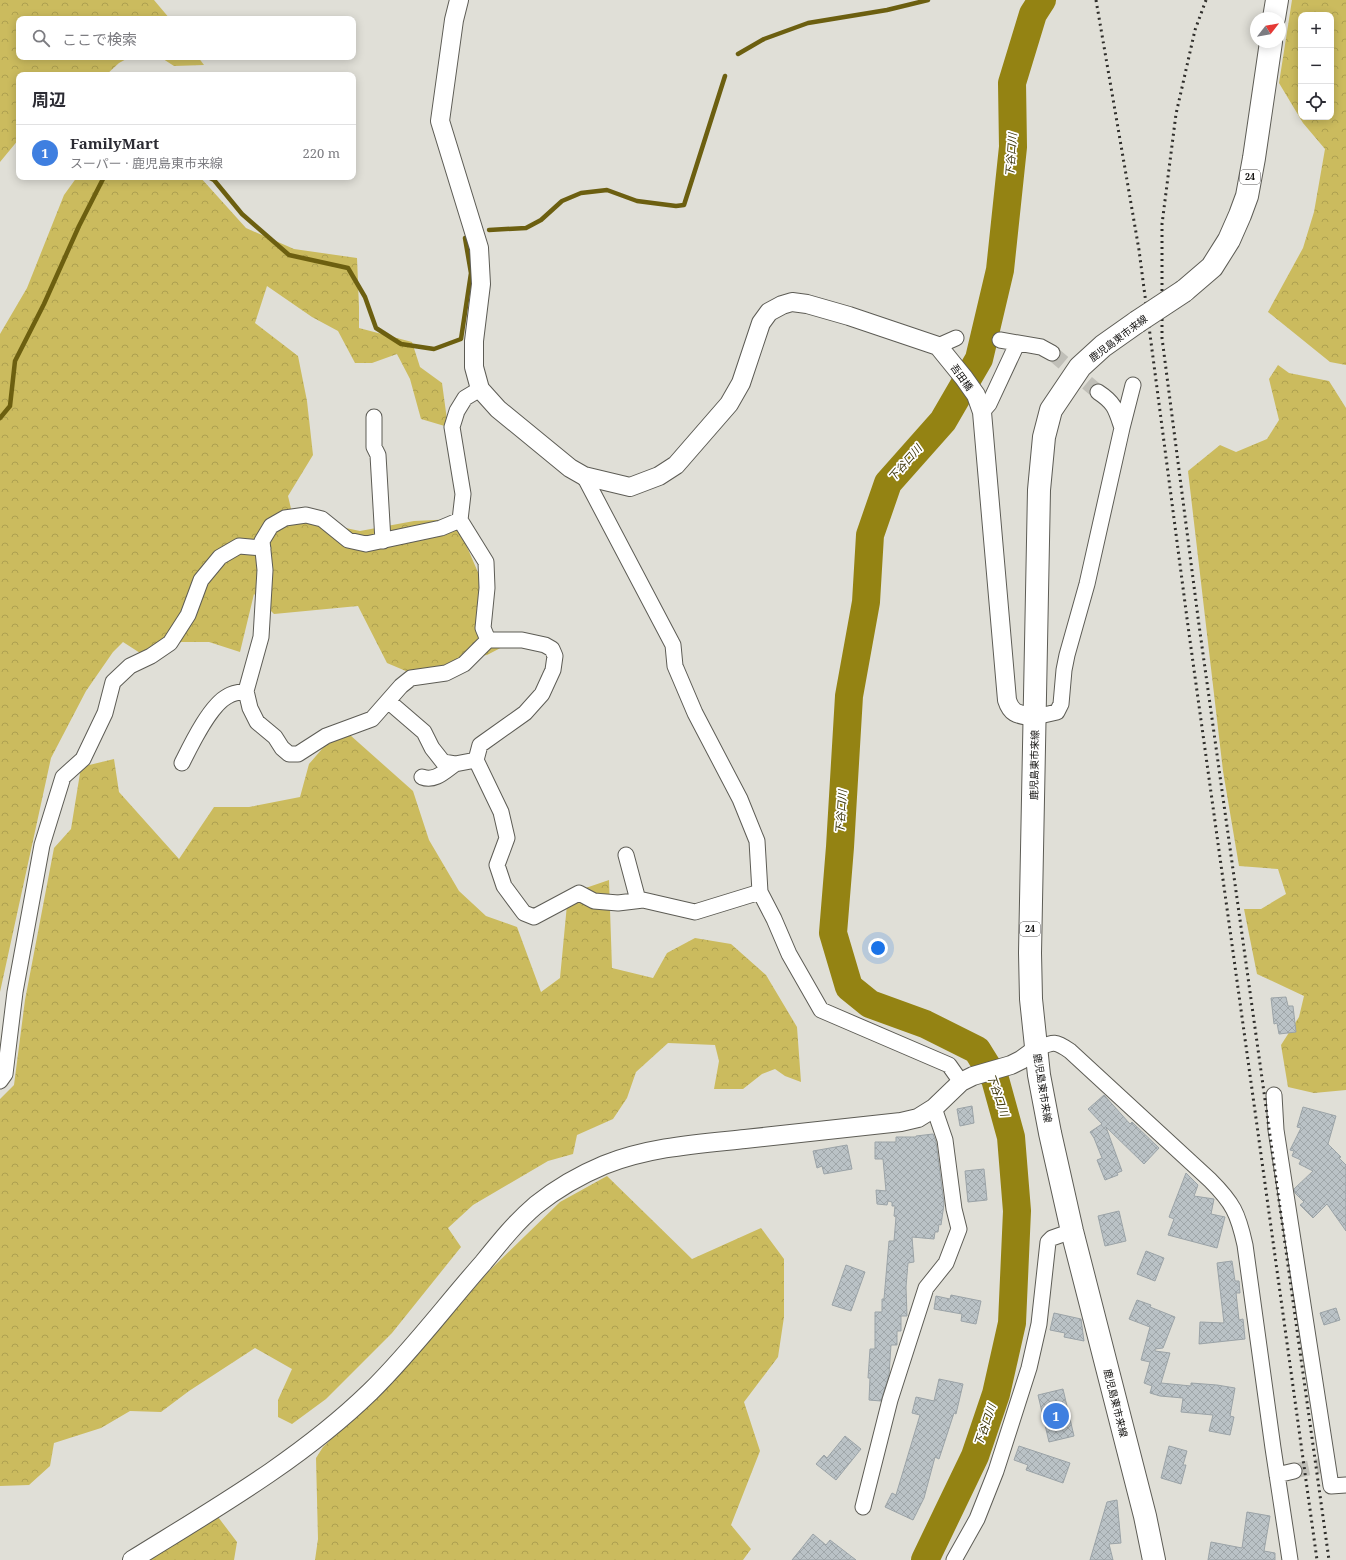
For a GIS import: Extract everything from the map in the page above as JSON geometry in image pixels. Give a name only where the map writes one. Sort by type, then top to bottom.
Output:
[{"type":"main road","points":[[1275,12],[1277,0]]},
{"type":"main road","name":"鹿児島東市来線","points":[[1154,1560],[1145,1516],[1072,1231],[1050,1133],[1039,1075],[1036,1048],[1031,999],[1030,953],[1039,490],[1044,437],[1051,410],[1080,367],[1103,346],[1184,291],[1212,267],[1229,240],[1247,196],[1270,48]]},
{"type":"street","points":[[459,0],[454,20],[440,121],[479,248],[481,284],[474,341],[474,367],[480,389],[498,409],[570,468],[584,476],[630,487],[659,476],[676,464],[729,404],[741,383],[761,323],[769,312],[782,305],[792,302],[814,306],[849,316],[944,353],[956,338]]},
{"type":"street","points":[[1000,340],[1041,348],[1052,353]]},
{"type":"street","points":[[982,412],[989,404],[1017,344]]},
{"type":"street","name":"吾田橋","points":[[944,353],[976,395],[982,412],[1007,700],[1010,708],[1015,713],[1034,717]]},
{"type":"street","points":[[1034,717],[1057,712],[1061,704],[1064,670],[1087,584],[1122,428],[1134,385]]},
{"type":"street","points":[[480,389],[466,398],[457,411],[452,427],[463,494],[460,520],[486,562],[487,588],[483,628],[488,640]]},
{"type":"street","points":[[1098,392],[1109,399],[1116,410],[1122,428]]},
{"type":"street","points":[[374,417],[374,447],[378,455],[383,541]]},
{"type":"street","points":[[584,476],[672,645],[676,666],[695,713],[740,799],[757,841],[760,892],[774,919],[789,954],[820,1010],[949,1066],[967,1079]]},
{"type":"street","points":[[460,520],[441,528],[366,544],[348,540],[322,519],[306,515],[285,518],[271,526],[262,541],[265,570],[261,638],[246,690],[250,708],[257,722],[276,737],[282,748],[289,754],[298,754],[326,736],[372,719],[401,686],[411,678],[446,673],[464,664],[488,640],[522,640],[545,645],[552,649],[555,656],[553,670],[542,694],[525,713],[480,746],[476,760],[501,812],[507,838],[497,865],[504,886],[524,913],[534,917],[579,893],[594,901],[618,903],[643,900],[695,912],[760,892]]},
{"type":"street","points":[[0,1082],[5,1074],[15,992],[42,845],[63,777],[84,759],[105,713],[113,682],[130,666],[151,656],[170,643],[188,614],[201,580],[220,557],[239,546],[263,548]]},
{"type":"street","points":[[182,763],[193,741],[213,710],[227,696],[246,690]]},
{"type":"street","points":[[388,701],[424,732],[432,748],[443,762],[454,764],[476,760]]},
{"type":"street","points":[[422,777],[428,779],[434,778],[454,764]]},
{"type":"street","points":[[626,855],[638,900]]},
{"type":"street","points":[[132,1560],[256,1482],[312,1443],[370,1392],[410,1349],[516,1223],[538,1204],[575,1180],[603,1166],[628,1156],[672,1146],[902,1122],[918,1118],[934,1108],[967,1079],[1011,1066],[1036,1048],[1052,1042],[1060,1044],[1070,1050],[1210,1180],[1226,1196],[1239,1219],[1245,1245],[1290,1560]]},
{"type":"street","points":[[1274,1095],[1276,1130],[1331,1486],[1346,1485]]},
{"type":"street","points":[[863,1507],[882,1428],[926,1288],[946,1264],[959,1228],[954,1209],[945,1140],[934,1108]]},
{"type":"street","points":[[954,1560],[977,1519],[994,1478],[1029,1368],[1039,1324],[1048,1242],[1052,1238],[1072,1231]]},
{"type":"street","points":[[1277,1475],[1294,1472]]},
{"type":"green space","points":[[0,0],[154,0],[167,16],[16,16],[16,60],[124,60],[109,72],[16,72],[16,143],[0,162]]},
{"type":"green space","points":[[1292,0],[1346,0],[1346,365],[1330,362],[1268,312],[1303,248],[1314,212],[1325,149],[1301,120],[1334,120],[1334,12],[1298,12],[1298,115],[1279,83],[1284,48],[1286,48],[1286,38]]},
{"type":"green space","points":[[165,60],[200,60],[204,65],[174,66]]},
{"type":"green space","points":[[75,180],[203,180],[246,228],[294,249],[357,258],[359,328],[412,342],[420,367],[442,383],[448,427],[421,419],[410,379],[397,354],[372,363],[355,363],[338,331],[312,317],[267,286],[255,323],[298,356],[307,401],[313,455],[288,496],[293,517],[360,531],[414,521],[455,519],[480,577],[478,634],[514,641],[487,655],[473,657],[420,677],[387,663],[358,606],[274,614],[254,594],[240,652],[209,642],[181,642],[151,660],[123,642],[113,652],[86,691],[51,758],[0,992],[0,334],[27,288],[64,195]]},
{"type":"green space","points":[[1278,365],[1289,373],[1329,381],[1346,408],[1346,1090],[1314,1093],[1288,1087],[1281,1045],[1299,1017],[1304,996],[1257,974],[1244,909],[1261,909],[1286,894],[1278,869],[1239,866],[1223,771],[1188,471],[1220,445],[1236,452],[1267,439],[1279,420],[1269,379]]},
{"type":"green space","points":[[341,727],[413,791],[429,840],[459,891],[486,916],[517,927],[541,992],[560,978],[568,894],[609,880],[612,968],[653,978],[667,953],[695,938],[731,944],[766,975],[797,1027],[801,1082],[785,1076],[775,1069],[762,1074],[743,1089],[714,1089],[719,1061],[715,1045],[668,1043],[636,1072],[627,1098],[613,1119],[577,1135],[573,1154],[548,1161],[473,1205],[448,1228],[461,1247],[392,1333],[326,1399],[292,1424],[278,1417],[278,1400],[292,1369],[255,1348],[189,1391],[161,1412],[130,1411],[101,1428],[54,1443],[50,1466],[29,1485],[0,1486],[0,1099],[14,1085],[25,1000],[54,848],[71,829],[81,767],[114,759],[119,792],[179,859],[214,807],[249,807],[300,797],[309,764]]},
{"type":"green space","points":[[607,1176],[692,1259],[761,1228],[784,1259],[784,1317],[778,1357],[744,1402],[760,1451],[731,1525],[751,1549],[743,1560],[315,1560],[318,1539],[316,1458],[323,1447],[404,1369],[489,1271],[560,1202]]},
{"type":"green space","points":[[215,1513],[237,1542],[234,1560],[140,1560]]},
{"type":"building","points":[[1286,997],[1288,1006],[1293,1006],[1296,1032],[1279,1034],[1277,1023],[1274,1024],[1271,998]]},
{"type":"building","points":[[1104,1095],[1130,1124],[1132,1122],[1159,1148],[1144,1164],[1106,1127],[1122,1171],[1117,1173],[1118,1175],[1105,1180],[1097,1160],[1102,1158],[1090,1132],[1102,1124],[1088,1109]]},
{"type":"building","points":[[972,1106],[974,1123],[960,1126],[957,1109]]},
{"type":"building","points":[[1303,1107],[1336,1116],[1328,1144],[1341,1157],[1339,1158],[1346,1165],[1346,1231],[1327,1204],[1313,1218],[1300,1205],[1304,1202],[1295,1193],[1294,1189],[1313,1171],[1299,1164],[1301,1160],[1292,1156],[1294,1151],[1290,1150],[1301,1128],[1297,1127]]},
{"type":"building","points":[[933,1134],[936,1142],[944,1204],[941,1225],[939,1224],[938,1232],[935,1232],[934,1239],[912,1237],[914,1262],[908,1263],[906,1287],[907,1316],[901,1316],[901,1331],[897,1331],[897,1345],[891,1345],[889,1375],[881,1401],[869,1400],[870,1378],[868,1378],[870,1349],[875,1349],[875,1312],[882,1312],[882,1299],[884,1299],[889,1241],[894,1241],[896,1217],[894,1216],[895,1206],[892,1206],[892,1202],[888,1201],[887,1205],[877,1204],[876,1190],[886,1191],[883,1159],[875,1159],[875,1142],[896,1142],[896,1137],[916,1137]]},
{"type":"building","points":[[847,1145],[852,1169],[824,1174],[822,1166],[817,1168],[813,1151]]},
{"type":"building","points":[[984,1169],[987,1200],[968,1202],[965,1171]]},
{"type":"building","points":[[1186,1173],[1198,1185],[1194,1196],[1214,1199],[1211,1214],[1225,1217],[1217,1248],[1168,1235],[1174,1219],[1169,1217]]},
{"type":"building","points":[[1119,1211],[1126,1241],[1105,1246],[1098,1216]]},
{"type":"building","points":[[1146,1251],[1164,1258],[1155,1281],[1137,1274]]},
{"type":"building","points":[[1232,1261],[1235,1281],[1239,1281],[1240,1293],[1236,1293],[1239,1320],[1243,1319],[1245,1339],[1199,1344],[1200,1322],[1224,1323],[1217,1263]]},
{"type":"building","points":[[846,1265],[865,1272],[851,1311],[832,1305]]},
{"type":"building","points":[[951,1295],[981,1301],[976,1324],[961,1321],[962,1314],[934,1309],[936,1296],[950,1299]]},
{"type":"building","points":[[1137,1300],[1175,1317],[1163,1348],[1155,1349],[1155,1351],[1170,1353],[1161,1383],[1191,1386],[1191,1383],[1235,1388],[1230,1416],[1234,1417],[1230,1435],[1209,1431],[1213,1415],[1181,1412],[1183,1398],[1160,1396],[1150,1393],[1152,1386],[1144,1383],[1150,1362],[1141,1360],[1150,1327],[1129,1319]]},
{"type":"building","points":[[1336,1308],[1340,1320],[1324,1325],[1320,1313]]},
{"type":"building","points":[[1054,1313],[1081,1319],[1084,1341],[1064,1337],[1065,1333],[1050,1330]]},
{"type":"building","points":[[939,1379],[963,1384],[956,1414],[954,1413],[939,1459],[935,1457],[924,1498],[913,1520],[885,1507],[892,1493],[896,1495],[920,1415],[912,1413],[916,1397],[934,1401]]},
{"type":"building","points":[[1063,1389],[1074,1436],[1049,1442],[1038,1395]]},
{"type":"building","points":[[845,1436],[861,1449],[836,1480],[816,1464],[824,1455],[827,1458]]},
{"type":"building","points":[[1019,1446],[1070,1463],[1063,1483],[1026,1470],[1028,1465],[1014,1460]]},
{"type":"building","points":[[1169,1446],[1187,1451],[1183,1465],[1186,1465],[1181,1484],[1161,1478]]},
{"type":"building","points":[[1117,1500],[1121,1543],[1109,1544],[1113,1560],[1090,1560],[1107,1502]]},
{"type":"building","points":[[1247,1512],[1270,1516],[1264,1551],[1275,1553],[1275,1560],[1208,1560],[1211,1542],[1242,1548]]},
{"type":"building","points":[[813,1534],[826,1545],[830,1540],[856,1560],[792,1560]]},
{"type":"waterway","points":[[738,54],[764,39],[808,23],[887,10],[928,0]]},
{"type":"waterway","name":"下谷口川","points":[[925,1560],[975,1456],[996,1394],[1012,1323],[1017,1211],[1011,1137],[995,1079],[977,1050],[925,1024],[870,1004],[849,987],[833,933],[849,696],[866,602],[870,535],[888,483],[943,421],[979,359],[1000,270],[1013,147],[1012,83],[1033,14],[1042,0]]},
{"type":"waterway","points":[[489,230],[526,228],[541,220],[562,201],[581,193],[607,190],[637,201],[676,206],[684,205],[725,76]]},
{"type":"waterway","points":[[0,418],[10,406],[15,361],[44,304],[79,226],[102,180]]},
{"type":"waterway","points":[[214,180],[242,214],[289,255],[348,268],[365,297],[376,328],[401,344],[434,349],[461,339],[471,273],[465,238]]},
{"type":"tunnel","points":[[1052,353],[1098,392]]},
{"type":"tunnel","points":[[1294,1471],[1328,1464]]},
{"type":"railway","points":[[1096,0],[1139,250],[1188,626],[1317,1560]]},
{"type":"railway","points":[[1206,0],[1195,30],[1176,114],[1162,224],[1162,338],[1199,625],[1329,1560]]},
{"type":"place","name":"FamilyMart","points":[[1056,1416]]}]
